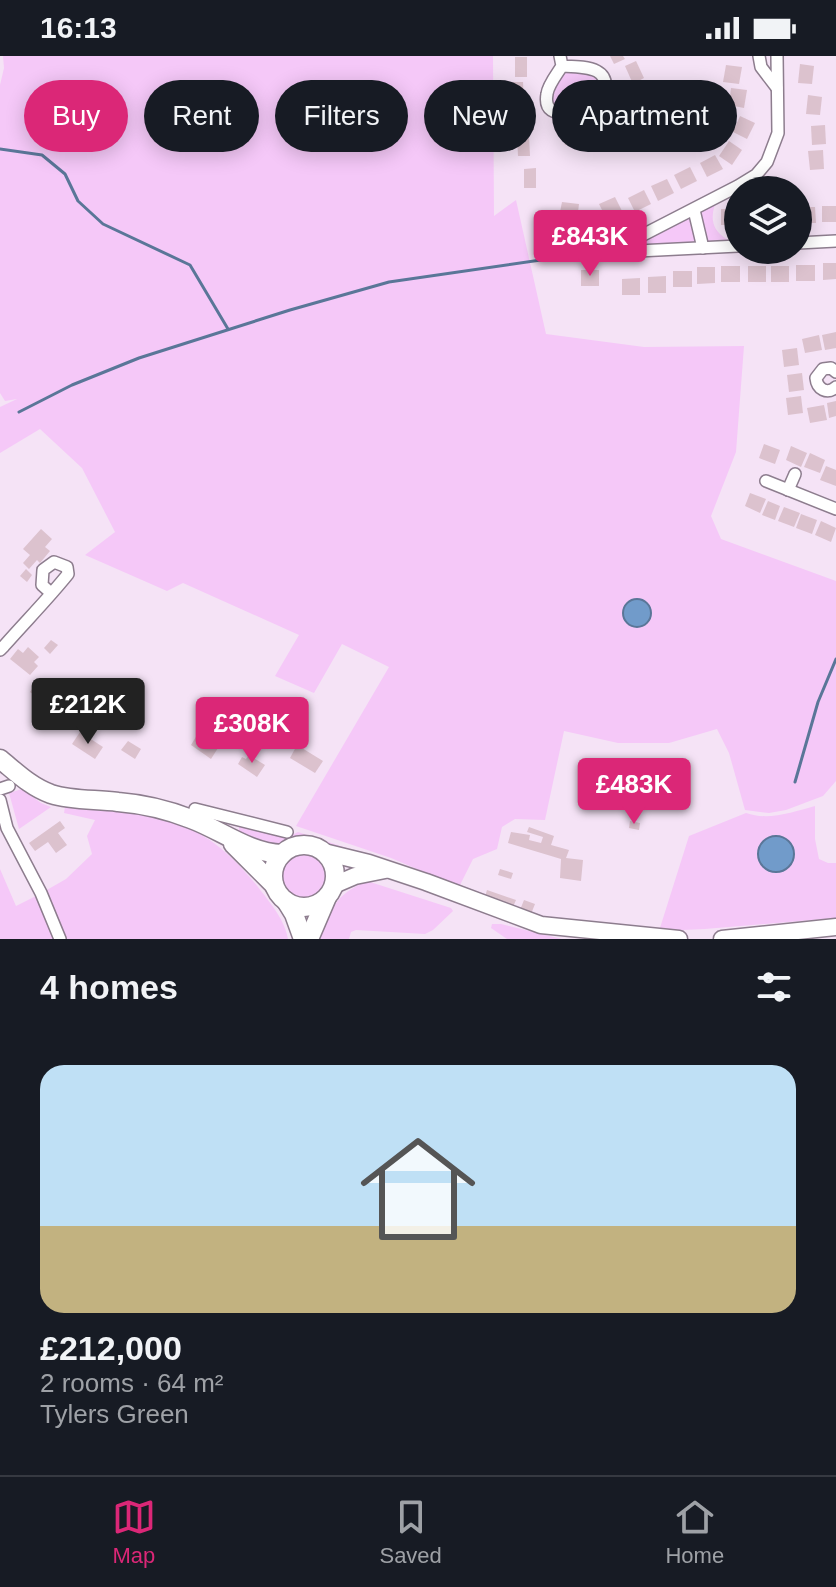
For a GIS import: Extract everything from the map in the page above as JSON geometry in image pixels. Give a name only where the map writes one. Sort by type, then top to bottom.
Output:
[{"type":"highway","points":[[0,759],[34,786],[51,794],[148,806],[189,818],[262,852],[282,854]]},
{"type":"highway","points":[[226,835],[274,885],[294,914],[306,939]]},
{"type":"highway","points":[[274,885],[274,868],[282,854],[290,848],[308,845],[324,852],[334,867],[330,891],[306,939]]},
{"type":"highway","points":[[286,901],[302,907],[320,903],[330,891]]},
{"type":"main road","points":[[324,852],[426,882],[541,925],[679,939]]},
{"type":"main road","points":[[330,891],[355,876],[385,870]]},
{"type":"main road","points":[[722,939],[804,935],[836,927]]},
{"type":"street","points":[[759,56],[761,67],[777,88]]},
{"type":"street","points":[[724,247],[638,251],[637,238],[747,181],[767,162],[778,133],[777,56]]},
{"type":"street","points":[[561,61],[599,72],[604,78],[606,90],[603,98],[567,114],[557,113],[546,99],[561,61]]},
{"type":"street","points":[[694,210],[703,248]]},
{"type":"street","points":[[812,242],[836,241]]},
{"type":"street","points":[[835,370],[823,369],[817,374],[816,382],[823,390],[830,391],[836,387]]},
{"type":"street","points":[[788,490],[795,474]]},
{"type":"street","points":[[766,481],[836,509]]},
{"type":"street","points":[[0,650],[51,593]]},
{"type":"street","points":[[0,800],[7,828],[41,893],[60,939]]},
{"type":"street","points":[[195,809],[287,832]]},
{"type":"street","points":[[226,835],[237,819]]},
{"type":"street","points":[[765,935],[786,939]]},
{"type":"shaded area","points":[[3,56],[493,56],[493,80],[424,80],[424,152],[494,152],[494,216],[516,200],[546,334],[644,347],[744,346],[736,452],[711,516],[721,539],[836,581],[836,781],[823,796],[786,810],[769,813],[745,810],[729,753],[717,729],[669,743],[618,743],[564,731],[545,820],[515,819],[502,827],[497,849],[473,859],[459,887],[391,858],[296,826],[389,667],[342,644],[314,693],[275,676],[299,635],[183,583],[167,591],[85,555],[115,532],[82,468],[40,429],[0,453],[0,407],[17,399],[5,401],[0,393],[0,85]]},
{"type":"shaded area","points":[[573,70],[598,76],[599,80],[558,80]]},
{"type":"shaded area","points":[[718,197],[713,220],[714,226],[724,237],[724,245],[638,251],[637,238]]},
{"type":"shaded area","points":[[22,789],[51,807],[19,829],[9,793]]},
{"type":"shaded area","points":[[815,806],[815,839],[819,859],[836,863],[836,918],[659,931],[689,836],[746,813],[772,816]]},
{"type":"shaded area","points":[[65,807],[151,815],[197,832],[240,866],[278,914],[288,939],[66,939],[45,891],[66,879],[92,854],[87,836],[95,820],[64,813]]},
{"type":"shaded area","points":[[239,825],[290,836],[298,832],[374,857],[314,839],[296,838],[271,847],[239,834]]},
{"type":"shaded area","points":[[304,855],[320,861],[326,877],[320,893],[304,899],[288,893],[282,877],[288,861]]},
{"type":"shaded area","points":[[0,869],[16,906],[36,896],[55,939],[0,939]]},
{"type":"shaded area","points":[[367,881],[453,911],[425,934],[356,930],[351,932],[349,939],[319,939],[341,897]]},
{"type":"shaded area","points":[[492,924],[562,939],[507,939],[491,928]]},
{"type":"water","points":[[637,599],[647,603],[651,613],[647,623],[637,627],[627,623],[623,613],[627,603]]},
{"type":"water","points":[[776,836],[788,842],[794,854],[788,866],[776,872],[764,866],[758,854],[764,842]]},
{"type":"building","points":[[610,56],[623,56],[625,59],[614,64]]},
{"type":"building","points":[[515,57],[527,57],[527,77],[515,77]]},
{"type":"building","points":[[636,61],[644,78],[631,80],[625,66]]},
{"type":"building","points":[[800,64],[814,66],[812,84],[798,83]]},
{"type":"building","points":[[726,65],[742,67],[739,84],[737,80],[723,80]]},
{"type":"building","points":[[737,89],[747,90],[744,108],[737,107]]},
{"type":"building","points":[[808,95],[822,97],[820,115],[806,114]]},
{"type":"building","points":[[740,116],[755,123],[747,139],[737,134]]},
{"type":"building","points":[[825,125],[826,144],[812,145],[811,126]]},
{"type":"building","points":[[737,147],[742,150],[732,165],[719,156],[722,152],[737,152]]},
{"type":"building","points":[[823,150],[824,169],[810,170],[808,151]]},
{"type":"building","points":[[518,152],[530,152],[530,156],[518,156]]},
{"type":"building","points":[[715,155],[723,169],[707,177],[700,163]]},
{"type":"building","points":[[690,167],[697,181],[681,189],[674,175]]},
{"type":"building","points":[[536,168],[536,188],[524,188],[524,169]]},
{"type":"building","points":[[667,179],[674,193],[658,201],[651,186]]},
{"type":"building","points":[[644,190],[651,204],[635,212],[628,198]]},
{"type":"building","points":[[615,197],[622,211],[606,218],[599,204]]},
{"type":"building","points":[[562,202],[579,204],[577,220],[559,217]]},
{"type":"building","points":[[822,206],[836,206],[836,222],[822,222]]},
{"type":"building","points":[[812,207],[815,207],[816,223],[812,223]]},
{"type":"building","points":[[721,209],[724,209],[724,225],[721,225]]},
{"type":"building","points":[[823,263],[836,263],[836,279],[823,280]]},
{"type":"building","points":[[796,265],[815,265],[815,281],[796,281]]},
{"type":"building","points":[[721,266],[740,266],[740,282],[721,282]]},
{"type":"building","points":[[748,266],[766,266],[766,282],[748,282]]},
{"type":"building","points":[[771,266],[789,266],[789,282],[771,282]]},
{"type":"building","points":[[697,267],[715,267],[715,283],[697,284]]},
{"type":"building","points":[[581,270],[599,270],[599,286],[581,286]]},
{"type":"building","points":[[673,271],[692,271],[692,287],[673,287]]},
{"type":"building","points":[[666,276],[666,293],[648,293],[648,277]]},
{"type":"building","points":[[640,278],[640,295],[622,295],[622,279]]},
{"type":"building","points":[[836,332],[836,348],[825,350],[822,335]]},
{"type":"building","points":[[819,335],[822,350],[805,353],[802,339]]},
{"type":"building","points":[[797,348],[799,365],[784,367],[782,350]]},
{"type":"building","points":[[802,373],[804,390],[789,392],[787,375]]},
{"type":"building","points":[[801,396],[803,413],[788,415],[786,398]]},
{"type":"building","points":[[836,401],[836,416],[829,418],[827,403]]},
{"type":"building","points":[[824,405],[827,420],[810,423],[807,408]]},
{"type":"building","points":[[764,444],[780,450],[775,464],[759,458]]},
{"type":"building","points":[[791,446],[807,453],[801,467],[786,460]]},
{"type":"building","points":[[810,453],[825,460],[820,473],[804,467]]},
{"type":"building","points":[[826,466],[836,470],[836,486],[820,480]]},
{"type":"building","points":[[750,493],[766,499],[760,513],[745,506]]},
{"type":"building","points":[[768,501],[780,506],[775,520],[762,515]]},
{"type":"building","points":[[784,507],[800,513],[794,527],[778,521]]},
{"type":"building","points":[[801,514],[817,520],[812,534],[796,528]]},
{"type":"building","points":[[821,521],[836,528],[831,542],[815,535]]},
{"type":"building","points":[[41,529],[52,539],[45,547],[50,551],[40,563],[37,560],[29,569],[23,563],[30,555],[23,549]]},
{"type":"building","points":[[26,569],[32,575],[27,582],[20,576]]},
{"type":"building","points":[[51,640],[58,645],[50,654],[44,648]]},
{"type":"building","points":[[28,647],[39,657],[34,662],[38,666],[30,675],[10,659],[18,649],[23,653]]},
{"type":"building","points":[[37,682],[55,695],[48,705],[30,692]]},
{"type":"building","points":[[59,700],[82,716],[74,729],[50,713]]},
{"type":"building","points":[[80,732],[103,747],[95,759],[72,744]]},
{"type":"building","points":[[197,735],[218,748],[211,759],[191,745]]},
{"type":"building","points":[[128,741],[141,749],[135,759],[121,750]]},
{"type":"building","points":[[297,745],[323,761],[315,773],[290,758]]},
{"type":"building","points":[[249,755],[265,765],[257,777],[238,764],[242,757],[246,759]]},
{"type":"building","points":[[60,821],[65,828],[58,833],[67,845],[56,853],[48,842],[35,851],[29,843]]},
{"type":"building","points":[[630,821],[640,823],[639,830],[629,828]]},
{"type":"building","points":[[529,827],[554,836],[551,845],[569,850],[566,858],[583,860],[581,881],[560,878],[561,859],[508,843],[511,832],[530,835],[529,840],[541,843],[543,837],[527,832]]},
{"type":"building","points":[[500,869],[513,873],[511,879],[498,875]]},
{"type":"building","points":[[487,890],[516,900],[513,907],[485,897]]},
{"type":"building","points":[[524,900],[535,904],[531,914],[520,910]]},
{"type":"waterway","points":[[0,149],[42,155],[65,174],[78,201],[103,224],[190,265],[228,329]]},
{"type":"waterway","points":[[19,412],[72,385],[139,358],[389,282],[589,253]]},
{"type":"waterway","points":[[795,782],[818,702],[836,659]]}]
